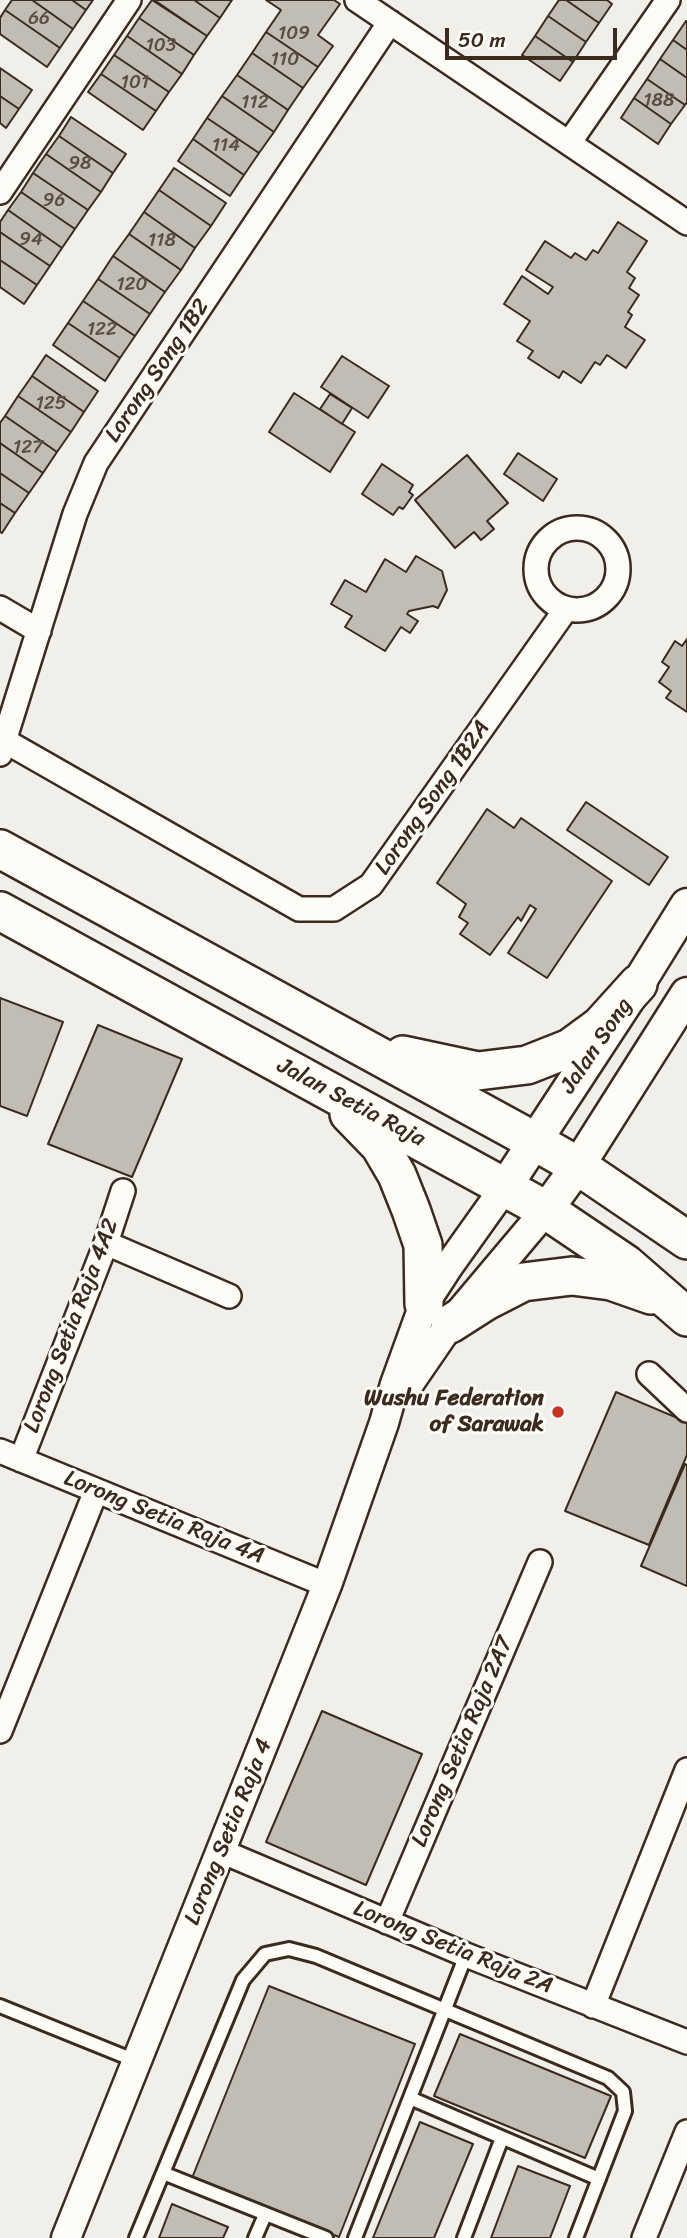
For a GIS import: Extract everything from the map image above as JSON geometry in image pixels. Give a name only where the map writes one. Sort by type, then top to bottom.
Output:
[{"type":"main road","points":[[0,849],[578,1166],[687,1240]]},
{"type":"main road","name":"Jalan Song","points":[[505,1187],[687,905]]},
{"type":"main road","name":"Jalan Setia Raja","points":[[0,911],[546,1210],[626,1264],[683,1313]]},
{"type":"main road","points":[[348,1040],[419,1060],[478,1072],[527,1065],[570,1048],[600,1026],[638,984]]},
{"type":"main road","name":"Jalan Song","points":[[546,1210],[578,1166],[687,993]]},
{"type":"main road","points":[[320,1088],[380,1146],[397,1175],[423,1245],[437,1314],[523,1282],[572,1276],[611,1281],[648,1293],[683,1313]]},
{"type":"street","points":[[0,192],[129,0]]},
{"type":"street","points":[[357,0],[687,223]]},
{"type":"street","points":[[569,143],[668,0]]},
{"type":"street","name":"Lorong Song 1B2","points":[[2,748],[75,514],[96,463],[390,22]]},
{"type":"street","points":[[0,608],[39,631]]},
{"type":"street","name":"Lorong Song 1B2A","points":[[2,748],[299,909],[334,909],[371,885],[566,609]]},
{"type":"street","name":"Lorong Setia Raja 4","points":[[66,2238],[327,1585],[383,1423],[414,1375],[437,1314],[448,1267],[505,1187]]},
{"type":"street","name":"Lorong Setia Raja 4A2","points":[[10,1455],[106,1243],[123,1191]]},
{"type":"street","name":"Lorong Setia Raja 4","points":[[437,1314],[546,1210]]},
{"type":"street","points":[[106,1243],[229,1296]]},
{"type":"street","points":[[649,1374],[687,1410]]},
{"type":"street","name":"Lorong Setia Raja 4A","points":[[10,1455],[327,1585]]},
{"type":"street","points":[[0,1731],[96,1491]]},
{"type":"street","name":"Lorong Setia Raja 2A7","points":[[387,1922],[540,1562]]},
{"type":"street","points":[[593,2006],[687,1770]]},
{"type":"street","name":"Lorong Setia Raja 2A","points":[[221,1851],[466,1955],[687,2042]]},
{"type":"street","points":[[644,2238],[687,2132]]},
{"type":"lane","points":[[136,2238],[243,1980],[265,1954],[289,1949],[316,1956],[608,2078],[623,2092],[625,2111],[576,2238]]},
{"type":"lane","points":[[355,2238],[466,1955]]},
{"type":"lane","points":[[0,2006],[136,2061]]},
{"type":"lane","points":[[410,2098],[599,2179]]},
{"type":"lane","points":[[464,2238],[502,2138]]},
{"type":"lane","points":[[163,2173],[326,2238]]},
{"type":"lane","points":[[255,2238],[265,2215]]},
{"type":"building","points":[[12,0],[32,0],[73,29],[60,48],[5,10]]},
{"type":"building","points":[[32,0],[72,0],[86,10],[73,29]]},
{"type":"building","points":[[72,0],[93,0],[86,10]]},
{"type":"building","points":[[152,0],[207,36],[194,55],[139,18]]},
{"type":"building","points":[[154,0],[194,0],[220,18],[207,36]]},
{"type":"building","points":[[194,0],[232,0],[220,18]]},
{"type":"building","points":[[266,0],[334,0],[340,4],[318,35],[333,46],[318,67],[266,32],[281,10]]},
{"type":"building","points":[[559,0],[566,0],[599,23],[586,42],[548,16]]},
{"type":"building","points":[[566,0],[607,0],[612,4],[599,23]]},
{"type":"building","points":[[5,10],[60,48],[47,67],[0,34],[0,18]]},
{"type":"building","points":[[548,16],[586,42],[573,62],[535,36]]},
{"type":"building","points":[[139,18],[194,55],[182,74],[127,36]]},
{"type":"building","points":[[687,21],[687,50],[673,40]]},
{"type":"building","points":[[266,32],[318,67],[303,88],[252,53]]},
{"type":"building","points":[[127,36],[182,74],[169,92],[114,55]]},
{"type":"building","points":[[535,36],[573,62],[560,81],[522,55]]},
{"type":"building","points":[[673,40],[687,50],[687,78],[660,59]]},
{"type":"building","points":[[252,53],[303,88],[288,110],[237,75]]},
{"type":"building","points":[[114,55],[169,92],[156,111],[101,74]]},
{"type":"building","points":[[660,59],[687,78],[685,105],[647,79]]},
{"type":"building","points":[[0,68],[32,90],[19,109],[0,96]]},
{"type":"building","points":[[101,74],[156,111],[143,130],[88,92]]},
{"type":"building","points":[[237,75],[288,110],[274,132],[222,96]]},
{"type":"building","points":[[647,79],[685,105],[671,124],[634,98]]},
{"type":"building","points":[[0,96],[19,109],[6,128],[0,123]]},
{"type":"building","points":[[222,96],[274,132],[259,153],[207,118]]},
{"type":"building","points":[[634,98],[671,124],[658,144],[621,118]]},
{"type":"building","points":[[71,117],[126,154],[113,173],[59,136]]},
{"type":"building","points":[[207,118],[259,153],[244,175],[193,139]]},
{"type":"building","points":[[59,136],[113,173],[101,192],[46,154]]},
{"type":"building","points":[[193,139],[244,175],[230,196],[178,161]]},
{"type":"building","points":[[46,154],[101,192],[88,210],[33,173]]},
{"type":"building","points":[[174,168],[226,203],[211,226],[159,190]]},
{"type":"building","points":[[33,173],[88,210],[75,229],[21,192]]},
{"type":"building","points":[[159,190],[211,226],[195,248],[144,212]]},
{"type":"building","points":[[21,192],[75,229],[62,248],[8,210]]},
{"type":"building","points":[[8,210],[62,248],[50,266],[0,232],[0,222]]},
{"type":"building","points":[[144,212],[195,248],[181,270],[129,234]]},
{"type":"building","points":[[618,222],[647,241],[627,272],[635,278],[629,288],[639,295],[628,312],[632,315],[625,327],[645,340],[626,368],[607,355],[600,365],[595,362],[581,383],[563,371],[559,378],[528,358],[533,351],[517,341],[530,321],[504,304],[522,276],[548,294],[553,287],[526,270],[545,241],[571,258],[575,253],[586,260],[593,250],[598,253]]},
{"type":"building","points":[[0,232],[50,266],[37,285],[0,260]]},
{"type":"building","points":[[129,234],[181,270],[165,292],[113,256]]},
{"type":"building","points":[[113,256],[165,292],[150,314],[98,279]]},
{"type":"building","points":[[0,260],[37,285],[24,304],[0,287]]},
{"type":"building","points":[[98,279],[150,314],[135,336],[83,301]]},
{"type":"building","points":[[83,301],[135,336],[120,358],[68,323]]},
{"type":"building","points":[[68,323],[120,358],[105,381],[53,345]]},
{"type":"building","points":[[46,355],[98,391],[84,412],[32,376]]},
{"type":"building","points":[[342,356],[389,386],[368,418],[321,387]]},
{"type":"building","points":[[32,376],[84,412],[71,432],[18,396]]},
{"type":"building","points":[[294,393],[355,432],[330,472],[269,432]]},
{"type":"building","points":[[330,394],[352,408],[342,424],[320,409]]},
{"type":"building","points":[[18,396],[71,432],[57,452],[5,416]]},
{"type":"building","points":[[5,416],[57,452],[43,473],[0,443],[0,423]]},
{"type":"building","points":[[0,443],[43,473],[29,493],[0,473]]},
{"type":"building","points":[[518,453],[557,479],[543,501],[504,474]]},
{"type":"building","points":[[467,455],[508,503],[487,521],[494,529],[481,540],[474,532],[455,548],[415,500]]},
{"type":"building","points":[[382,464],[413,485],[409,492],[413,495],[403,509],[399,507],[393,515],[362,494]]},
{"type":"building","points":[[0,473],[29,493],[15,513],[0,503]]},
{"type":"building","points":[[0,503],[15,513],[2,533],[0,532]]},
{"type":"building","points":[[416,556],[442,571],[447,590],[438,608],[433,606],[409,611],[407,614],[418,621],[410,633],[401,627],[385,651],[345,627],[352,616],[331,604],[345,580],[366,592],[385,559],[406,572]]},
{"type":"building","points":[[687,639],[687,712],[666,698],[671,691],[659,682],[669,667],[662,662],[675,641],[682,646]]},
{"type":"building","points":[[586,802],[668,857],[649,885],[567,830]]},
{"type":"building","points":[[487,809],[514,828],[521,818],[612,881],[547,978],[508,953],[536,909],[530,905],[521,921],[518,917],[490,955],[460,934],[468,923],[459,917],[466,904],[437,883]]},
{"type":"building","points":[[0,998],[63,1022],[27,1116],[0,1106]]},
{"type":"building","points":[[98,1025],[182,1059],[132,1177],[48,1144]]},
{"type":"building","points":[[616,1392],[687,1422],[687,1455],[649,1545],[565,1511]]},
{"type":"building","points":[[685,1464],[687,1465],[687,1586],[641,1566]]},
{"type":"building","points":[[322,1711],[422,1754],[366,1885],[266,1842]]},
{"type":"building","points":[[269,1986],[415,2044],[339,2237],[192,2178]]},
{"type":"building","points":[[460,2034],[611,2096],[585,2158],[434,2096]]},
{"type":"building","points":[[420,2122],[473,2144],[434,2238],[373,2238]]},
{"type":"building","points":[[518,2166],[570,2186],[550,2238],[491,2238]]},
{"type":"building","points":[[172,2204],[228,2227],[223,2238],[159,2238]]},
{"type":"place","name":"Wushu Federation of Sarawak","points":[[558,1412]]}]
